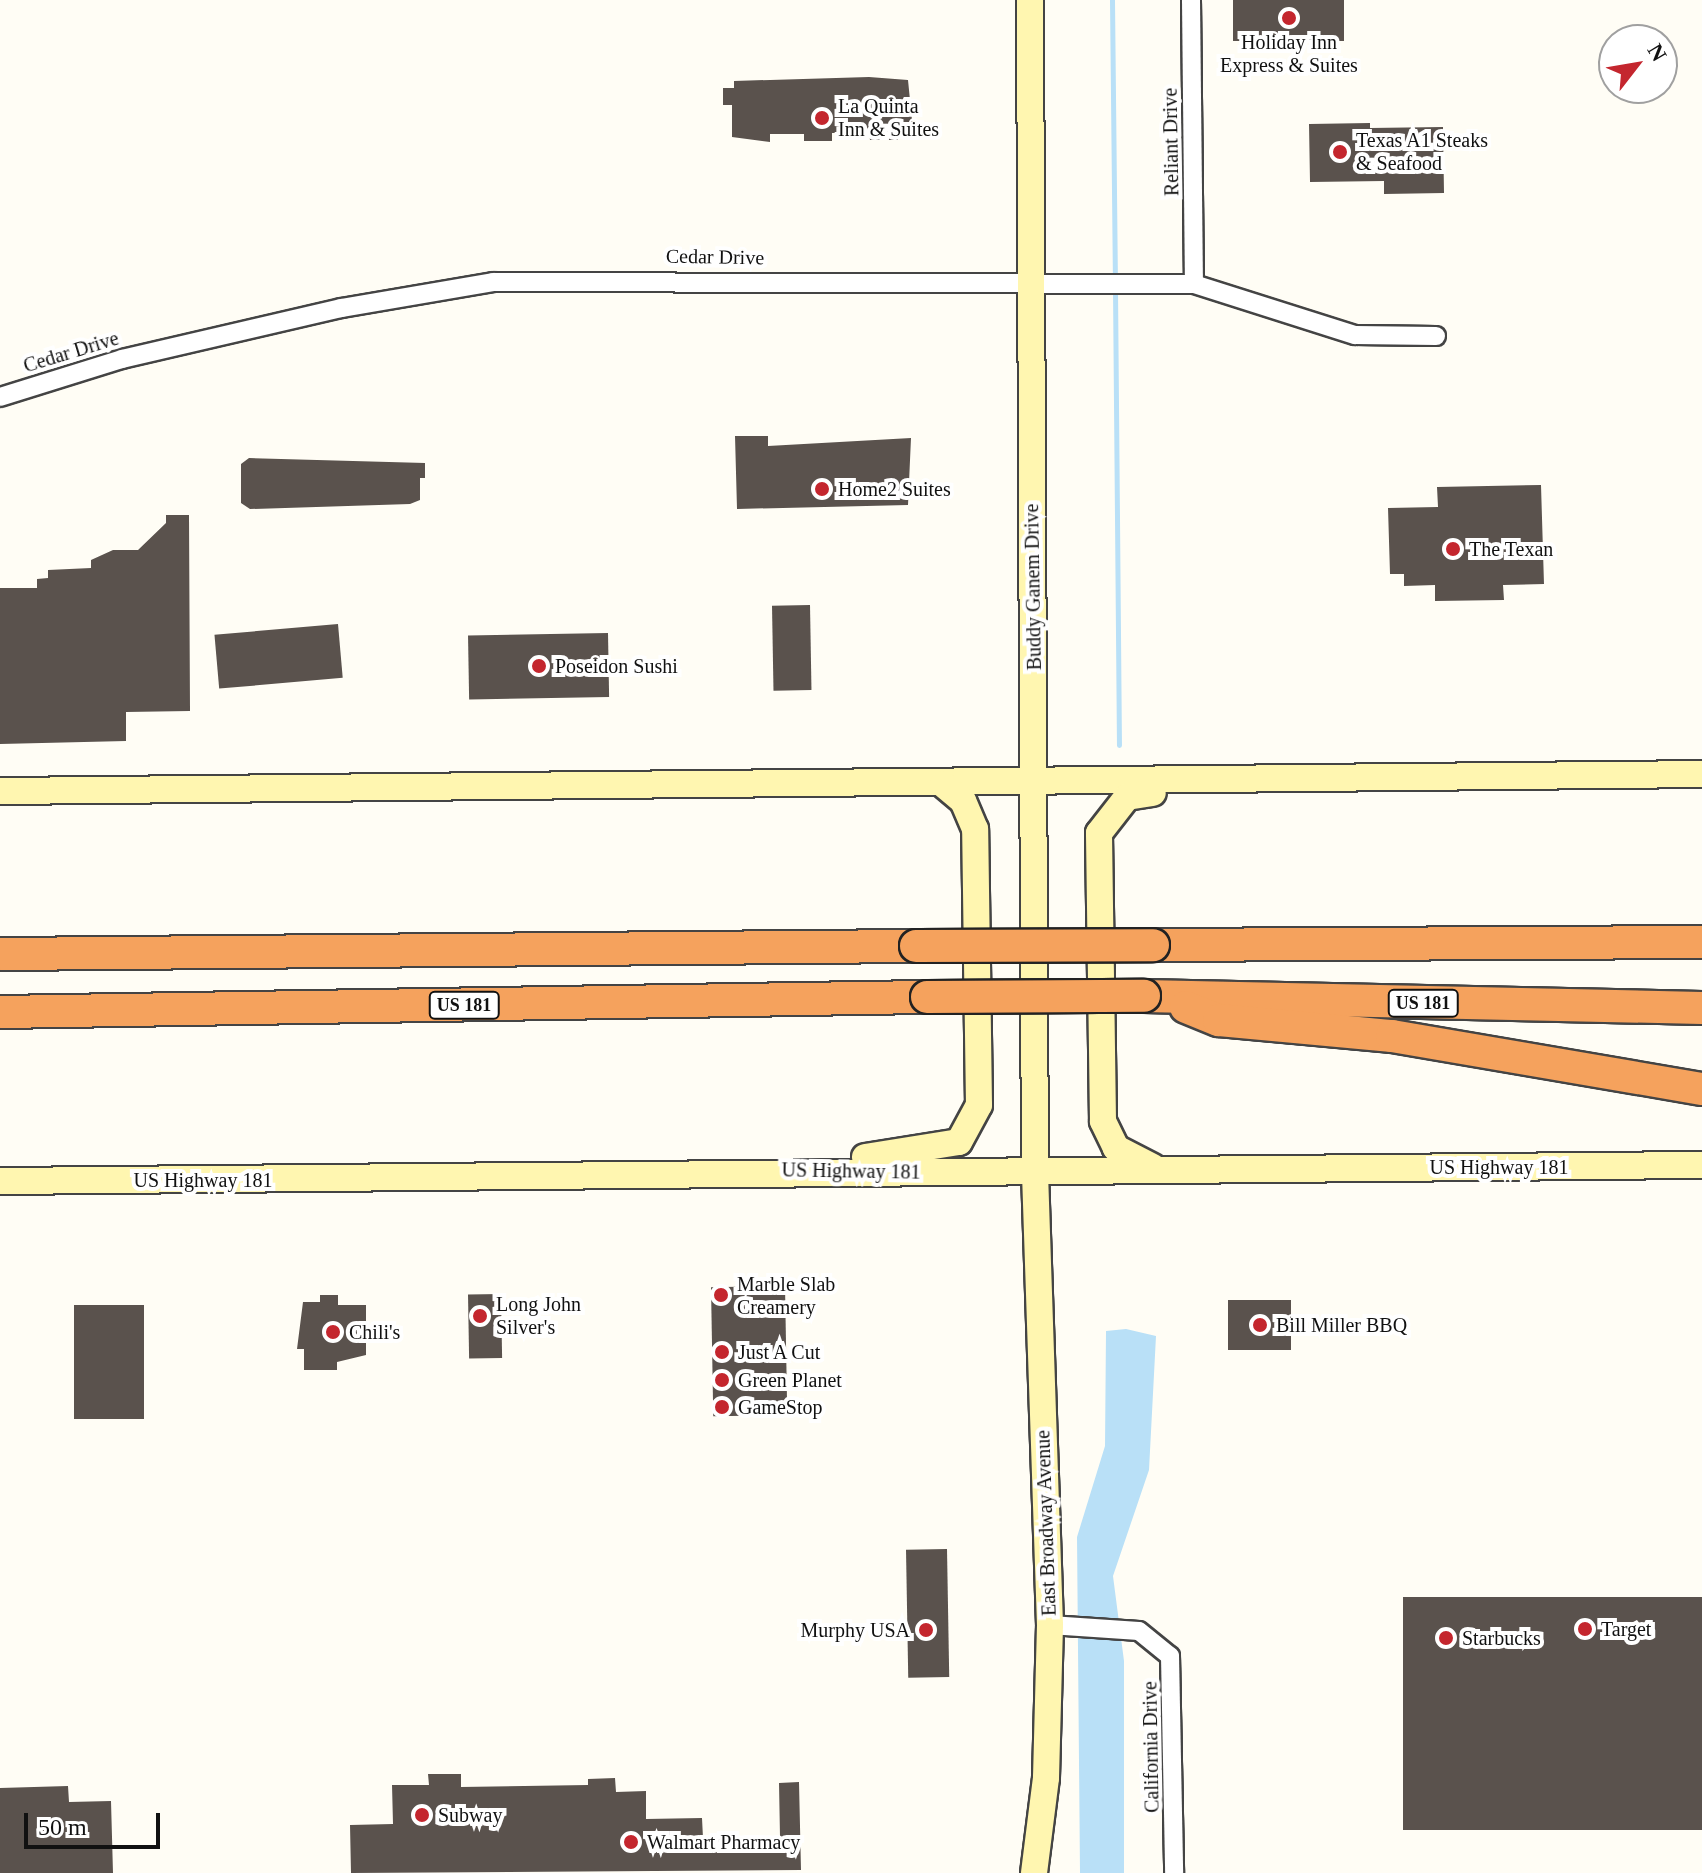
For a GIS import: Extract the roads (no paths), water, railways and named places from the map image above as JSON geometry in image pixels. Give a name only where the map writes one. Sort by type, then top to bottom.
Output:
[{"type":"highway","points":[[1653,942],[1702,924]]},
{"type":"highway","points":[[0,933],[41,935],[96,952]]},
{"type":"highway","points":[[0,954],[1702,942]]},
{"type":"highway","points":[[1153,996],[1219,1020],[1392,1036],[1702,1089]]},
{"type":"highway","name":"US 181","points":[[0,1012],[1153,996],[1702,1008]]},
{"type":"main road","name":"Buddy Ganem Drive","points":[[1030,0],[1035,1173]]},
{"type":"main road","points":[[0,791],[1034,784],[1702,774]]},
{"type":"main road","points":[[1156,1169],[1116,1148],[1103,1121],[1099,833],[1127,797],[1252,780]]},
{"type":"main road","points":[[758,1169],[931,1149],[959,1142],[974,1123],[975,829],[963,801],[943,784]]},
{"type":"main road","name":"US Highway 181","points":[[0,1181],[758,1169],[1035,1173],[1156,1169],[1702,1165]]},
{"type":"main road","name":"East Broadway Avenue","points":[[1034,1873],[1062,1626],[1035,1173]]},
{"type":"street","name":"Reliant Drive","points":[[1191,0],[1194,284]]},
{"type":"street","name":"Cedar Drive","points":[[0,397],[122,359],[341,308],[493,282],[1194,284],[1355,335],[1436,336]]},
{"type":"street","name":"California Drive","points":[[1062,1626],[1148,1633],[1170,1656],[1174,1873]]},
{"type":"water","points":[[1126,1329],[1156,1336],[1149,1470],[1113,1576],[1124,1661],[1124,1873],[1080,1873],[1077,1537],[1105,1446],[1106,1331]]},
{"type":"waterway","points":[[1112,0],[1115,279]]},
{"type":"waterway","points":[[1115,289],[1119,745]]},
{"type":"place","name":"Holiday Inn Express & Suites","points":[[1289,18]]},
{"type":"place","name":"La Quinta Inn & Suites","points":[[822,118]]},
{"type":"place","name":"Texas A1 Steaks & Seafood","points":[[1340,152]]},
{"type":"place","name":"Home2 Suites","points":[[822,489]]},
{"type":"place","name":"The Texan","points":[[1453,549]]},
{"type":"place","name":"Poseidon Sushi","points":[[539,666]]},
{"type":"place","name":"Marble Slab Creamery","points":[[721,1295]]},
{"type":"place","name":"Long John Silver's","points":[[480,1316]]},
{"type":"place","name":"Bill Miller BBQ","points":[[1260,1325]]},
{"type":"place","name":"Chili's","points":[[333,1332]]},
{"type":"place","name":"Just A Cut","points":[[722,1352]]},
{"type":"place","name":"Green Planet","points":[[722,1380]]},
{"type":"place","name":"GameStop","points":[[722,1407]]},
{"type":"place","name":"Target","points":[[1585,1629]]},
{"type":"place","name":"Murphy USA","points":[[926,1630]]},
{"type":"place","name":"Starbucks","points":[[1446,1638]]},
{"type":"place","name":"Subway","points":[[422,1815]]},
{"type":"place","name":"Walmart Pharmacy","points":[[631,1842]]}]
